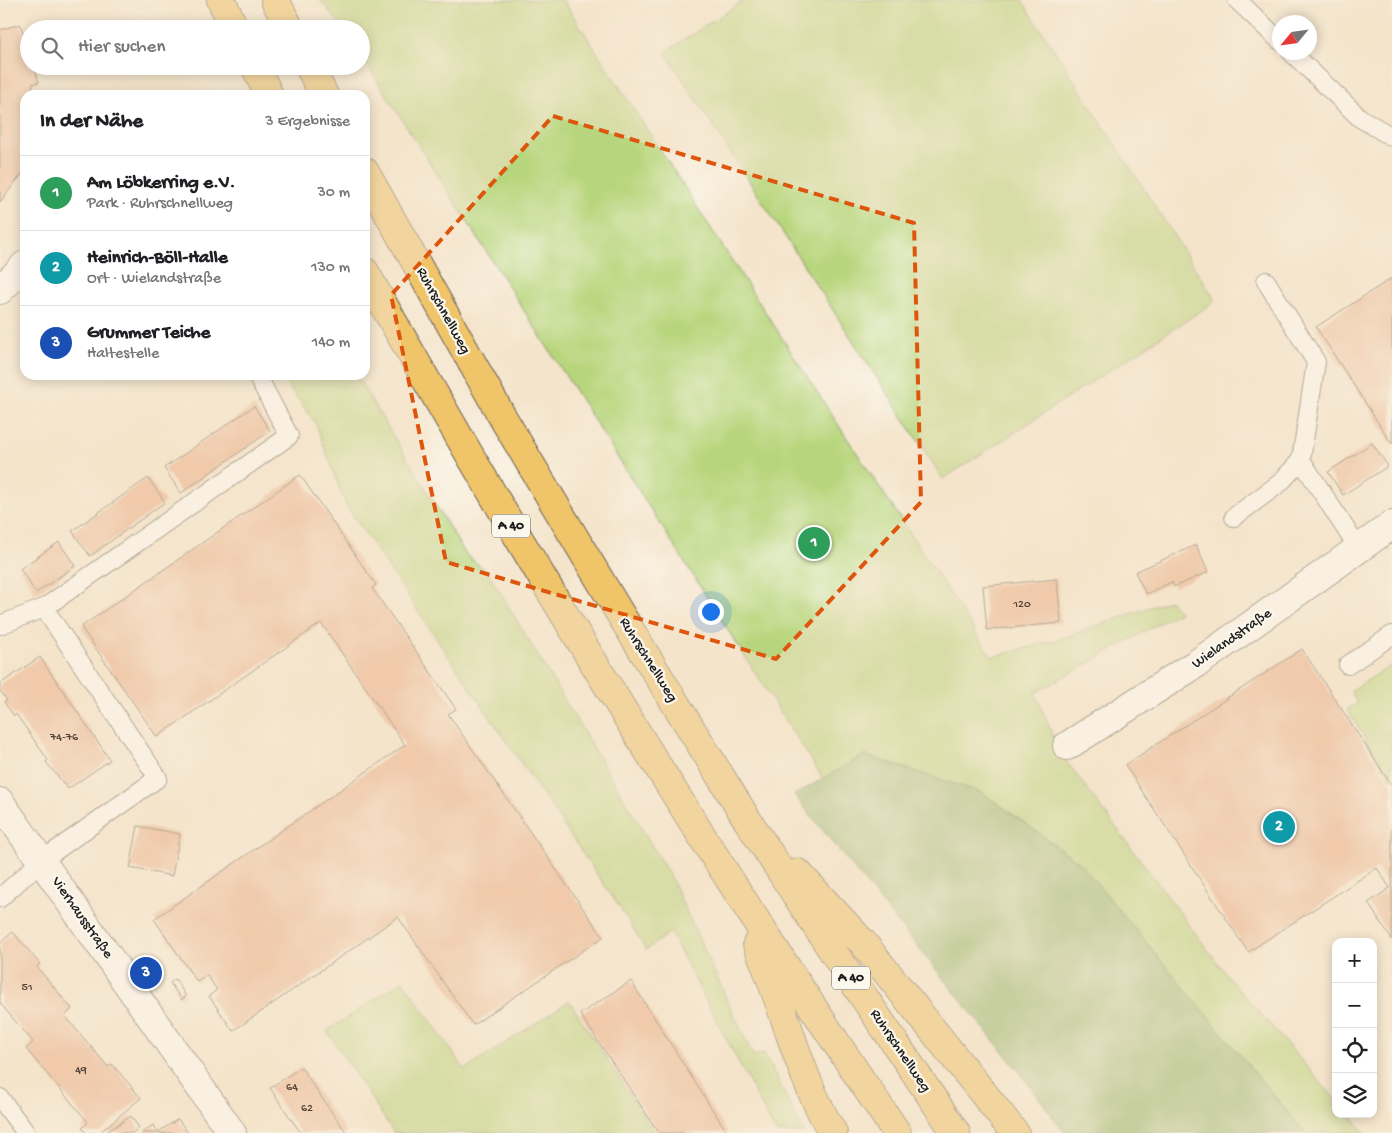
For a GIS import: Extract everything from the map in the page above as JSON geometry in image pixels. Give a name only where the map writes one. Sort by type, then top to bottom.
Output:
[{"type":"highway","points":[[221,0],[231,20]]},
{"type":"highway","points":[[275,0],[285,20]]},
{"type":"highway","points":[[259,75],[267,90]]},
{"type":"highway","points":[[314,75],[321,90]]},
{"type":"highway","name":"Ruhrschnellweg","points":[[370,181],[503,418],[627,625],[748,821],[838,959],[956,1133]]},
{"type":"highway","name":"A 40","points":[[370,281],[520,541],[698,829],[796,982],[897,1133]]},
{"type":"highway","points":[[748,821],[864,944],[1014,1133]]},
{"type":"highway","points":[[698,829],[730,887],[763,957],[806,1076],[819,1107],[833,1133]]},
{"type":"street","points":[[0,290],[20,270]]},
{"type":"street","name":"Wielandstraße","points":[[1067,746],[1200,662],[1392,525]]},
{"type":"street","name":"Vierhausstraße","points":[[0,802],[232,1133]]},
{"type":"lane","points":[[1237,0],[1272,33]]},
{"type":"lane","points":[[1299,60],[1360,118],[1392,137]]},
{"type":"lane","points":[[1234,518],[1280,483],[1301,460],[1316,362],[1266,281]]},
{"type":"lane","points":[[0,625],[44,608],[289,436],[260,380]]},
{"type":"lane","points":[[1301,460],[1358,548]]},
{"type":"lane","points":[[0,898],[42,861],[158,778],[44,608]]},
{"type":"lane","points":[[1348,666],[1392,635]]},
{"type":"lane","points":[[0,1098],[26,1133]]},
{"type":"highlighted area","points":[[553,116],[914,223],[921,502],[776,659],[446,562],[391,295]]},
{"type":"green space","points":[[320,0],[563,0],[841,429],[992,657],[1057,640],[1170,600],[1179,612],[1035,693],[1060,753],[1229,978],[1332,1095],[1332,1118],[1352,1118],[1365,1133],[1305,1133],[1080,863],[983,793],[864,755],[823,779],[370,69],[370,20],[337,20]]},
{"type":"green space","points":[[745,0],[1022,0],[1216,301],[943,479],[665,52]]},
{"type":"green space","points":[[284,380],[359,380],[466,555],[487,571],[670,876],[753,1056],[764,1053],[804,1133],[776,1133],[670,932],[646,950],[628,920],[346,505],[315,422]]},
{"type":"green space","points":[[1390,666],[1392,669],[1392,780],[1347,710],[1357,703],[1351,691]]},
{"type":"green space","points":[[864,755],[983,793],[1080,863],[1305,1133],[1065,1133],[1021,1074],[794,795]]},
{"type":"green space","points":[[403,981],[465,1070],[569,1001],[655,1133],[394,1133],[327,1031]]},
{"type":"building","points":[[20,24],[20,75],[37,75],[39,82],[32,84],[34,90],[20,90],[20,176],[0,202],[0,30]]},
{"type":"building","points":[[1392,278],[1392,444],[1316,327]]},
{"type":"building","points":[[254,406],[270,431],[181,493],[164,468]]},
{"type":"building","points":[[1372,443],[1388,466],[1343,495],[1328,472]]},
{"type":"building","points":[[300,475],[376,585],[372,588],[456,709],[448,714],[603,937],[473,1025],[398,917],[233,1031],[209,996],[217,990],[207,975],[197,982],[154,919],[405,745],[321,623],[157,737],[81,627]]},
{"type":"building","points":[[148,478],[165,502],[90,556],[72,531]]},
{"type":"building","points":[[59,542],[75,566],[36,593],[20,569]]},
{"type":"building","points":[[1196,545],[1208,572],[1174,587],[1172,582],[1146,594],[1135,572]]},
{"type":"building","points":[[1057,579],[1061,623],[987,630],[983,586]]},
{"type":"building","points":[[1302,649],[1392,786],[1392,940],[1368,903],[1390,888],[1377,868],[1248,952],[1125,765]]},
{"type":"building","points":[[40,657],[110,760],[68,789],[46,762],[48,760],[16,714],[14,716],[4,702],[7,700],[0,691],[0,684]]},
{"type":"building","points":[[138,826],[180,834],[172,876],[130,868]]},
{"type":"building","points":[[13,932],[40,964],[37,967],[72,1009],[65,1016],[108,1067],[112,1064],[141,1098],[99,1133],[86,1133],[82,1128],[88,1122],[26,1049],[33,1042],[0,1003],[0,943]]},
{"type":"building","points":[[175,979],[186,996],[182,1000],[170,983]]},
{"type":"building","points":[[631,981],[728,1133],[659,1133],[580,1014]]},
{"type":"building","points":[[301,1067],[347,1133],[301,1133],[284,1109],[270,1088]]},
{"type":"building","points":[[131,1116],[139,1128],[132,1133],[105,1133]]},
{"type":"building","points":[[178,1119],[188,1133],[142,1133],[153,1125],[158,1132]]},
{"type":"place","name":"Am Löbkerring e.V.","points":[[814,543]]},
{"type":"place","name":"Heinrich-Böll-Halle","points":[[1279,827]]},
{"type":"place","name":"Grummer Teiche","points":[[146,973]]}]
